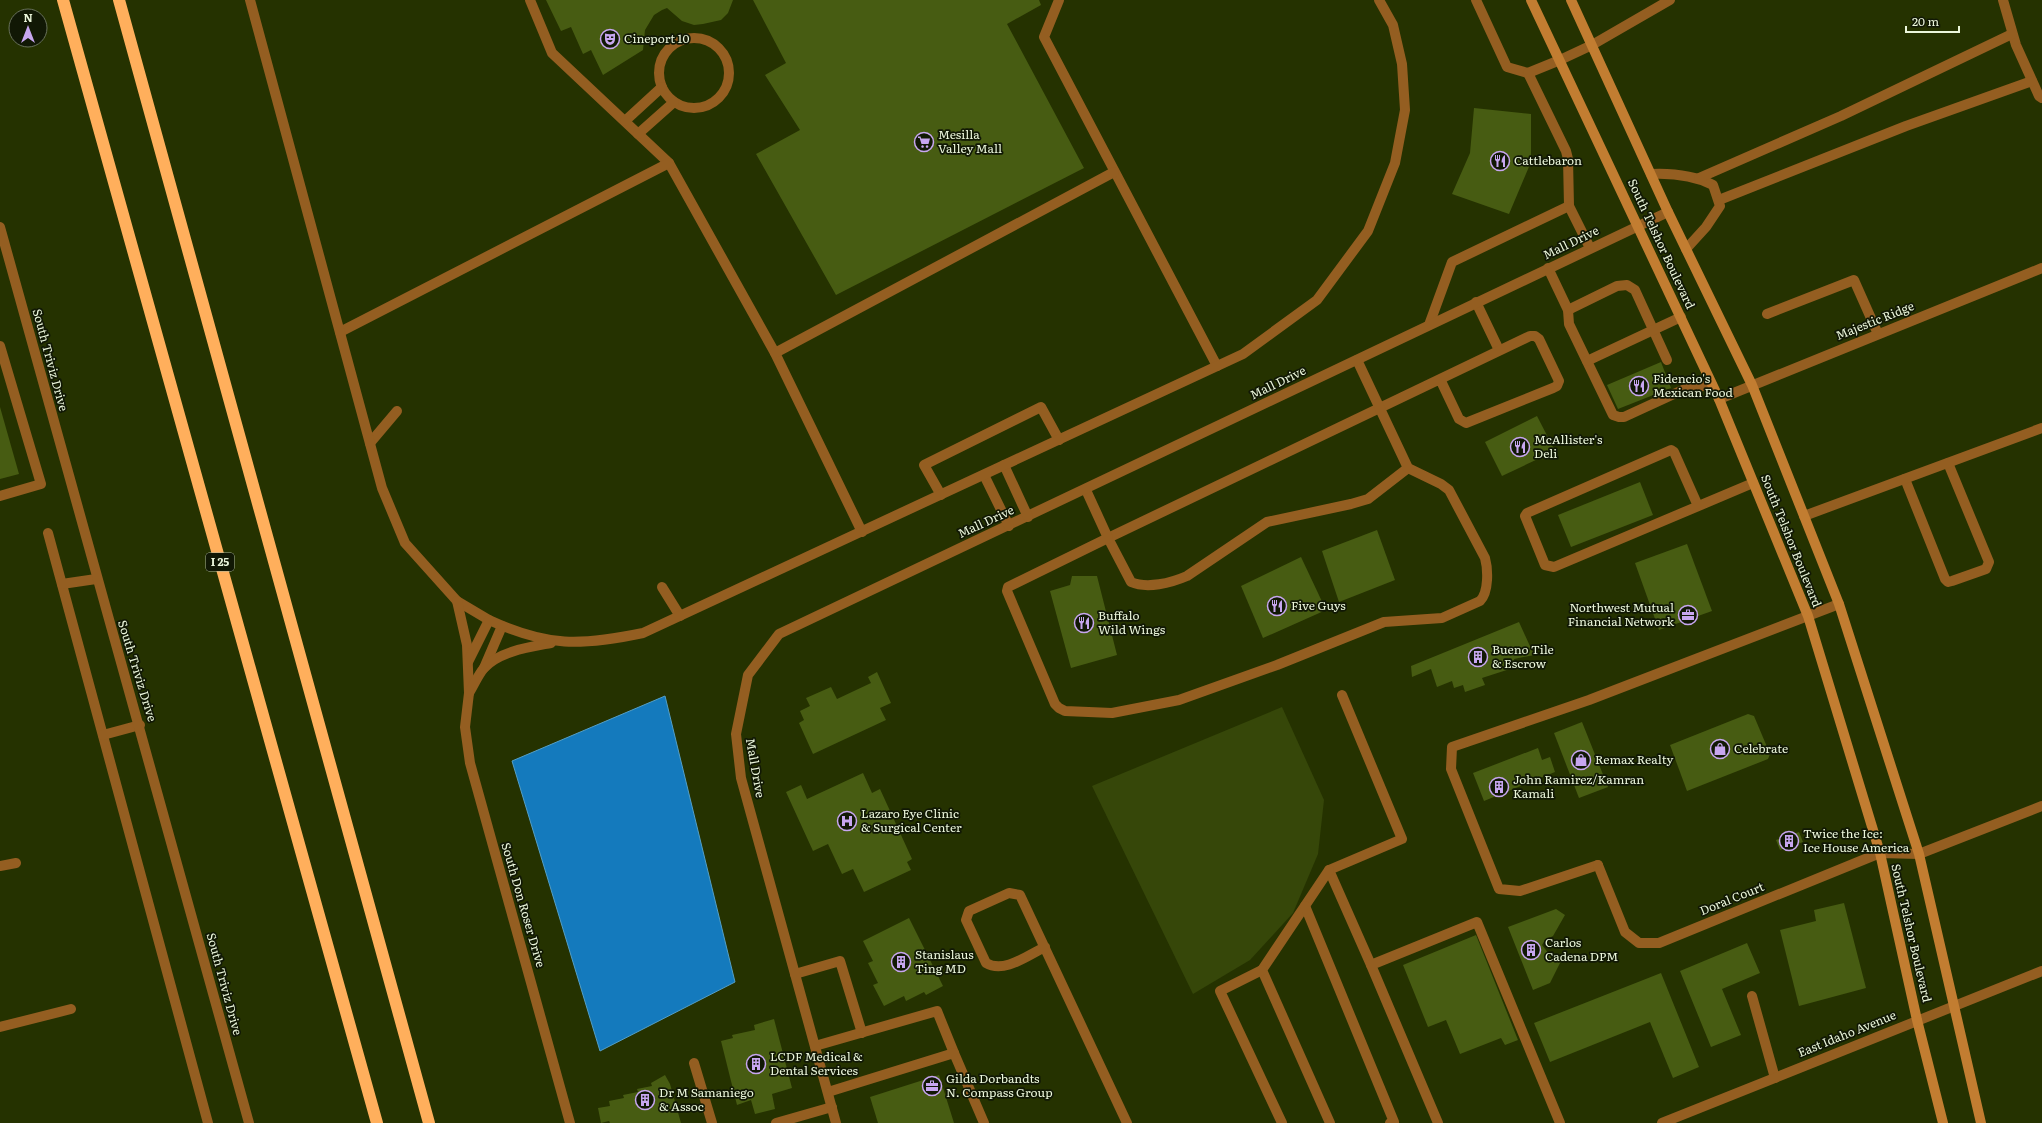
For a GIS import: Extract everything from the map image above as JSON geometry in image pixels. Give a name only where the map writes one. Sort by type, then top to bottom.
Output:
[{"type":"highway","name":"I 25","points":[[63,0],[377,1123]]},
{"type":"highway","points":[[119,0],[429,1123]]},
{"type":"main road","name":"South Telshor Boulevard","points":[[1531,0],[1718,398],[1808,616],[1880,853],[1917,1020],[1943,1123]]},
{"type":"main road","name":"South Telshor Boulevard","points":[[1571,0],[1668,212],[1752,385],[1839,604],[1919,854],[1981,1123]]},
{"type":"street","points":[[250,0],[382,488],[405,543],[457,601],[502,626],[526,635],[556,642]]},
{"type":"street","points":[[530,0],[552,53],[669,162],[776,353],[862,532]]},
{"type":"street","points":[[1058,0],[1044,37],[1217,366]]},
{"type":"street","points":[[484,668],[516,649],[556,642],[602,641],[643,633],[1243,354],[1317,300],[1368,231],[1395,162],[1405,110],[1402,64],[1393,25],[1379,0]]},
{"type":"street","points":[[1476,0],[1507,67],[1528,73],[1592,45],[1670,0]]},
{"type":"street","points":[[2002,0],[2012,34],[2039,96],[2042,98]]},
{"type":"street","points":[[1699,178],[1841,116],[2012,34]]},
{"type":"street","points":[[689,38],[701,38],[712,43],[720,50],[726,59],[729,70],[728,81],[723,92],[716,100],[695,108],[674,102],[665,93],[662,87],[659,71],[662,59],[668,49],[677,42],[689,38]]},
{"type":"street","points":[[1528,73],[1566,151],[1568,159],[1569,206],[1590,248]]},
{"type":"street","points":[[1719,200],[1906,126],[2032,80]]},
{"type":"street","points":[[625,121],[662,87]]},
{"type":"street","points":[[638,134],[674,102]]},
{"type":"street","points":[[340,332],[669,162]]},
{"type":"street","points":[[776,353],[1114,172]]},
{"type":"street","points":[[1651,174],[1675,174],[1699,178],[1713,185],[1720,206],[1706,227],[1686,249]]},
{"type":"street","points":[[1429,325],[1452,262],[1569,206]]},
{"type":"street","name":"Mall Drive","points":[[836,1123],[741,778],[736,734],[748,674],[779,634],[1086,490],[1476,302],[1668,212]]},
{"type":"street","name":"South Triviz Drive","points":[[0,227],[96,579],[140,725],[249,1123]]},
{"type":"street","points":[[1548,268],[1568,310],[1569,324],[1613,415],[1619,418],[1624,417],[1687,388],[1712,386]]},
{"type":"street","name":"Majestic Ridge","points":[[1718,398],[2042,268]]},
{"type":"street","points":[[1767,314],[1854,280],[1878,334]]},
{"type":"street","points":[[1568,310],[1617,286],[1627,285],[1635,290],[1668,360]]},
{"type":"street","points":[[1476,302],[1499,350]]},
{"type":"street","points":[[1587,361],[1680,317]]},
{"type":"street","points":[[1357,360],[1380,408],[1408,468],[1441,484],[1449,490],[1485,558],[1487,566],[1485,596],[1480,601],[1442,618],[1384,622],[1277,665],[1179,700],[1112,713],[1065,711],[1059,708],[1055,704],[1007,591],[1008,587],[1108,538],[1380,408],[1499,350],[1530,336],[1535,336],[1540,339],[1559,381],[1557,386],[1466,422],[1459,419],[1440,379]]},
{"type":"street","points":[[0,346],[41,484],[0,496]]},
{"type":"street","points":[[941,495],[924,465],[1041,407],[1059,440]]},
{"type":"street","points":[[370,443],[397,411]]},
{"type":"street","points":[[1804,516],[2042,428]]},
{"type":"street","points":[[1698,506],[1674,452],[1667,450],[1527,512],[1525,516],[1545,565],[1554,567],[1753,483]]},
{"type":"street","points":[[1905,479],[1945,580],[1948,582],[1986,569],[1989,562],[1948,463]]},
{"type":"street","points":[[1004,465],[1028,517]]},
{"type":"street","points":[[1086,490],[1108,538],[1131,582],[1138,585],[1148,585],[1176,580],[1187,576],[1267,522],[1368,499],[1408,468]]},
{"type":"street","points":[[984,475],[1009,526]]},
{"type":"street","points":[[48,533],[208,1123]]},
{"type":"street","points":[[62,584],[96,579]]},
{"type":"street","points":[[662,587],[680,616]]},
{"type":"street","points":[[457,601],[467,646],[468,662]]},
{"type":"street","points":[[1808,616],[1839,604]]},
{"type":"street","name":"Doral Court","points":[[1808,616],[1588,700],[1452,747],[1451,769],[1500,889],[1520,891],[1598,866],[1625,932],[1639,943],[1659,943],[1880,853],[1919,854]]},
{"type":"street","name":"South Don Roser Drive","points":[[489,620],[468,662],[469,693],[465,727],[470,763],[570,1123]]},
{"type":"street","name":"South Don Roser Drive","points":[[469,693],[484,668],[502,626]]},
{"type":"street","points":[[1282,1123],[1220,991],[1262,970],[1330,870],[1402,839],[1342,695]]},
{"type":"street","points":[[103,735],[140,725]]},
{"type":"street","points":[[1919,854],[2042,806]]},
{"type":"street","points":[[0,866],[16,863]]},
{"type":"street","points":[[1330,870],[1372,965],[1438,1123]]},
{"type":"street","points":[[1045,947],[1003,967],[990,966],[986,963],[966,920],[966,916],[969,911],[1009,893],[1020,895],[1045,947],[1127,1123]]},
{"type":"street","points":[[1305,906],[1392,1122]]},
{"type":"street","points":[[1372,965],[1477,922],[1560,1123]]},
{"type":"street","points":[[795,974],[840,961],[862,1033]]},
{"type":"street","points":[[1262,970],[1330,1123]]},
{"type":"street","name":"East Idaho Avenue","points":[[1662,1123],[2042,970]]},
{"type":"street","points":[[1752,996],[1775,1078]]},
{"type":"street","points":[[0,1027],[71,1009]]},
{"type":"street","points":[[816,1046],[937,1012],[984,1123]]},
{"type":"street","points":[[828,1092],[954,1053]]},
{"type":"street","points":[[694,1063],[712,1123]]},
{"type":"street","points":[[776,1123],[832,1107]]},
{"type":"green space","points":[[1282,707],[1324,800],[1318,854],[1293,913],[1250,960],[1193,994],[1092,786]]},
{"type":"water","points":[[665,696],[735,982],[600,1051],[512,761]]},
{"type":"building","name":"Cineport 10","points":[[546,0],[733,0],[728,13],[721,20],[703,24],[694,25],[682,21],[667,8],[662,10],[654,15],[645,30],[643,50],[603,75],[591,50],[583,54],[571,27],[561,31]]},
{"type":"building","name":"Mesilla Valley Mall","points":[[753,0],[1039,0],[1041,5],[1007,24],[1084,168],[836,295],[756,154],[800,130],[765,75],[786,63]]},
{"type":"building","points":[[1474,108],[1531,114],[1531,162],[1509,214],[1452,194],[1470,153]]},
{"type":"building","name":"Fidencio's Mexican Food","points":[[1661,362],[1671,388],[1618,409],[1607,385]]},
{"type":"building","points":[[0,407],[19,474],[0,479]]},
{"type":"building","name":"McAllister's Deli","points":[[1537,416],[1555,451],[1502,476],[1485,442]]},
{"type":"building","points":[[1640,482],[1653,515],[1571,547],[1558,515]]},
{"type":"building","points":[[1377,530],[1395,580],[1339,602],[1322,551]]},
{"type":"building","points":[[1687,544],[1712,611],[1659,630],[1635,563]]},
{"type":"building","points":[[1301,557],[1326,610],[1263,638],[1241,586]]},
{"type":"building","name":"Buffalo Wild Wings","points":[[1072,576],[1097,576],[1117,655],[1071,668],[1050,591],[1070,585]]},
{"type":"building","name":"Bueno Tile & Escrow","points":[[1519,622],[1534,655],[1514,659],[1516,667],[1482,678],[1485,685],[1465,692],[1463,685],[1454,688],[1452,681],[1437,687],[1431,669],[1412,677],[1411,666]]},
{"type":"building","points":[[877,672],[891,703],[880,708],[886,720],[813,754],[799,723],[804,720],[800,711],[810,706],[806,698],[831,687],[837,699],[871,683],[868,677]]},
{"type":"building","name":"Celebrate","points":[[1748,714],[1754,716],[1770,754],[1768,759],[1687,791],[1670,745]]},
{"type":"building","name":"Remax Realty","points":[[1582,722],[1608,787],[1579,798],[1554,733]]},
{"type":"building","name":"John Ramirez/Kamran Kamali","points":[[1538,748],[1542,760],[1550,757],[1555,772],[1484,801],[1473,773]]},
{"type":"building","name":"Lazaro Eye Clinic & Surgical Center","points":[[863,773],[872,793],[880,789],[912,859],[907,862],[911,870],[864,892],[853,869],[842,874],[828,844],[813,851],[786,792],[801,785],[807,799]]},
{"type":"building","name":"Twice the Ice: Ice House America","points":[[1799,832],[1803,842],[1780,850],[1776,840]]},
{"type":"building","points":[[1844,903],[1866,988],[1799,1006],[1780,930],[1816,921],[1814,910]]},
{"type":"building","name":"Carlos Cadena DPM","points":[[1556,909],[1565,915],[1553,936],[1545,940],[1542,945],[1549,954],[1561,961],[1550,983],[1533,990],[1508,927]]},
{"type":"building","name":"Stanislaus Ting MD","points":[[909,918],[943,986],[926,995],[924,992],[906,1001],[904,996],[884,1006],[873,985],[878,983],[868,963],[873,961],[863,941]]},
{"type":"building","points":[[1476,935],[1518,1040],[1505,1045],[1501,1038],[1460,1054],[1446,1020],[1428,1027],[1403,965]]},
{"type":"building","points":[[1747,943],[1760,973],[1722,989],[1741,1035],[1711,1047],[1680,971]]},
{"type":"building","points":[[1661,973],[1699,1067],[1673,1078],[1650,1022],[1550,1062],[1534,1023]]},
{"type":"building","name":"LCDF Medical & Dental Services","points":[[774,1019],[792,1088],[772,1094],[775,1109],[755,1114],[751,1100],[737,1105],[721,1041],[733,1038],[732,1035],[755,1030],[754,1025]]},
{"type":"building","name":"Dr M Samaniego & Assoc","points":[[665,1075],[670,1084],[681,1123],[610,1123],[609,1121],[601,1123],[598,1108],[610,1106],[609,1101],[624,1098],[623,1095],[638,1092],[637,1089],[652,1086],[651,1083]]},
{"type":"building","points":[[939,1075],[954,1123],[878,1123],[870,1097]]},
{"type":"place","name":"Cineport 10","points":[[610,39]]},
{"type":"place","name":"Mesilla Valley Mall","points":[[924,142]]},
{"type":"place","name":"Cattlebaron","points":[[1500,161]]},
{"type":"place","name":"Fidencio's Mexican Food","points":[[1639,386]]},
{"type":"place","name":"McAllister's Deli","points":[[1520,447]]},
{"type":"place","name":"Five Guys","points":[[1277,606]]},
{"type":"place","name":"Northwest Mutual Financial Network","points":[[1688,615]]},
{"type":"place","name":"Buffalo Wild Wings","points":[[1084,623]]},
{"type":"place","name":"Bueno Tile & Escrow","points":[[1478,657]]},
{"type":"place","name":"Celebrate","points":[[1720,749]]},
{"type":"place","name":"Remax Realty","points":[[1581,760]]},
{"type":"place","name":"John Ramirez/Kamran Kamali","points":[[1499,787]]},
{"type":"place","name":"Lazaro Eye Clinic & Surgical Center","points":[[847,821]]},
{"type":"place","name":"Twice the Ice: Ice House America","points":[[1789,841]]},
{"type":"place","name":"Carlos Cadena DPM","points":[[1531,950]]},
{"type":"place","name":"Stanislaus Ting MD","points":[[901,962]]},
{"type":"place","name":"LCDF Medical & Dental Services","points":[[756,1064]]},
{"type":"place","name":"Gilda Dorbandts N. Compass Group","points":[[932,1086]]},
{"type":"place","name":"Dr M Samaniego & Assoc","points":[[645,1100]]}]
